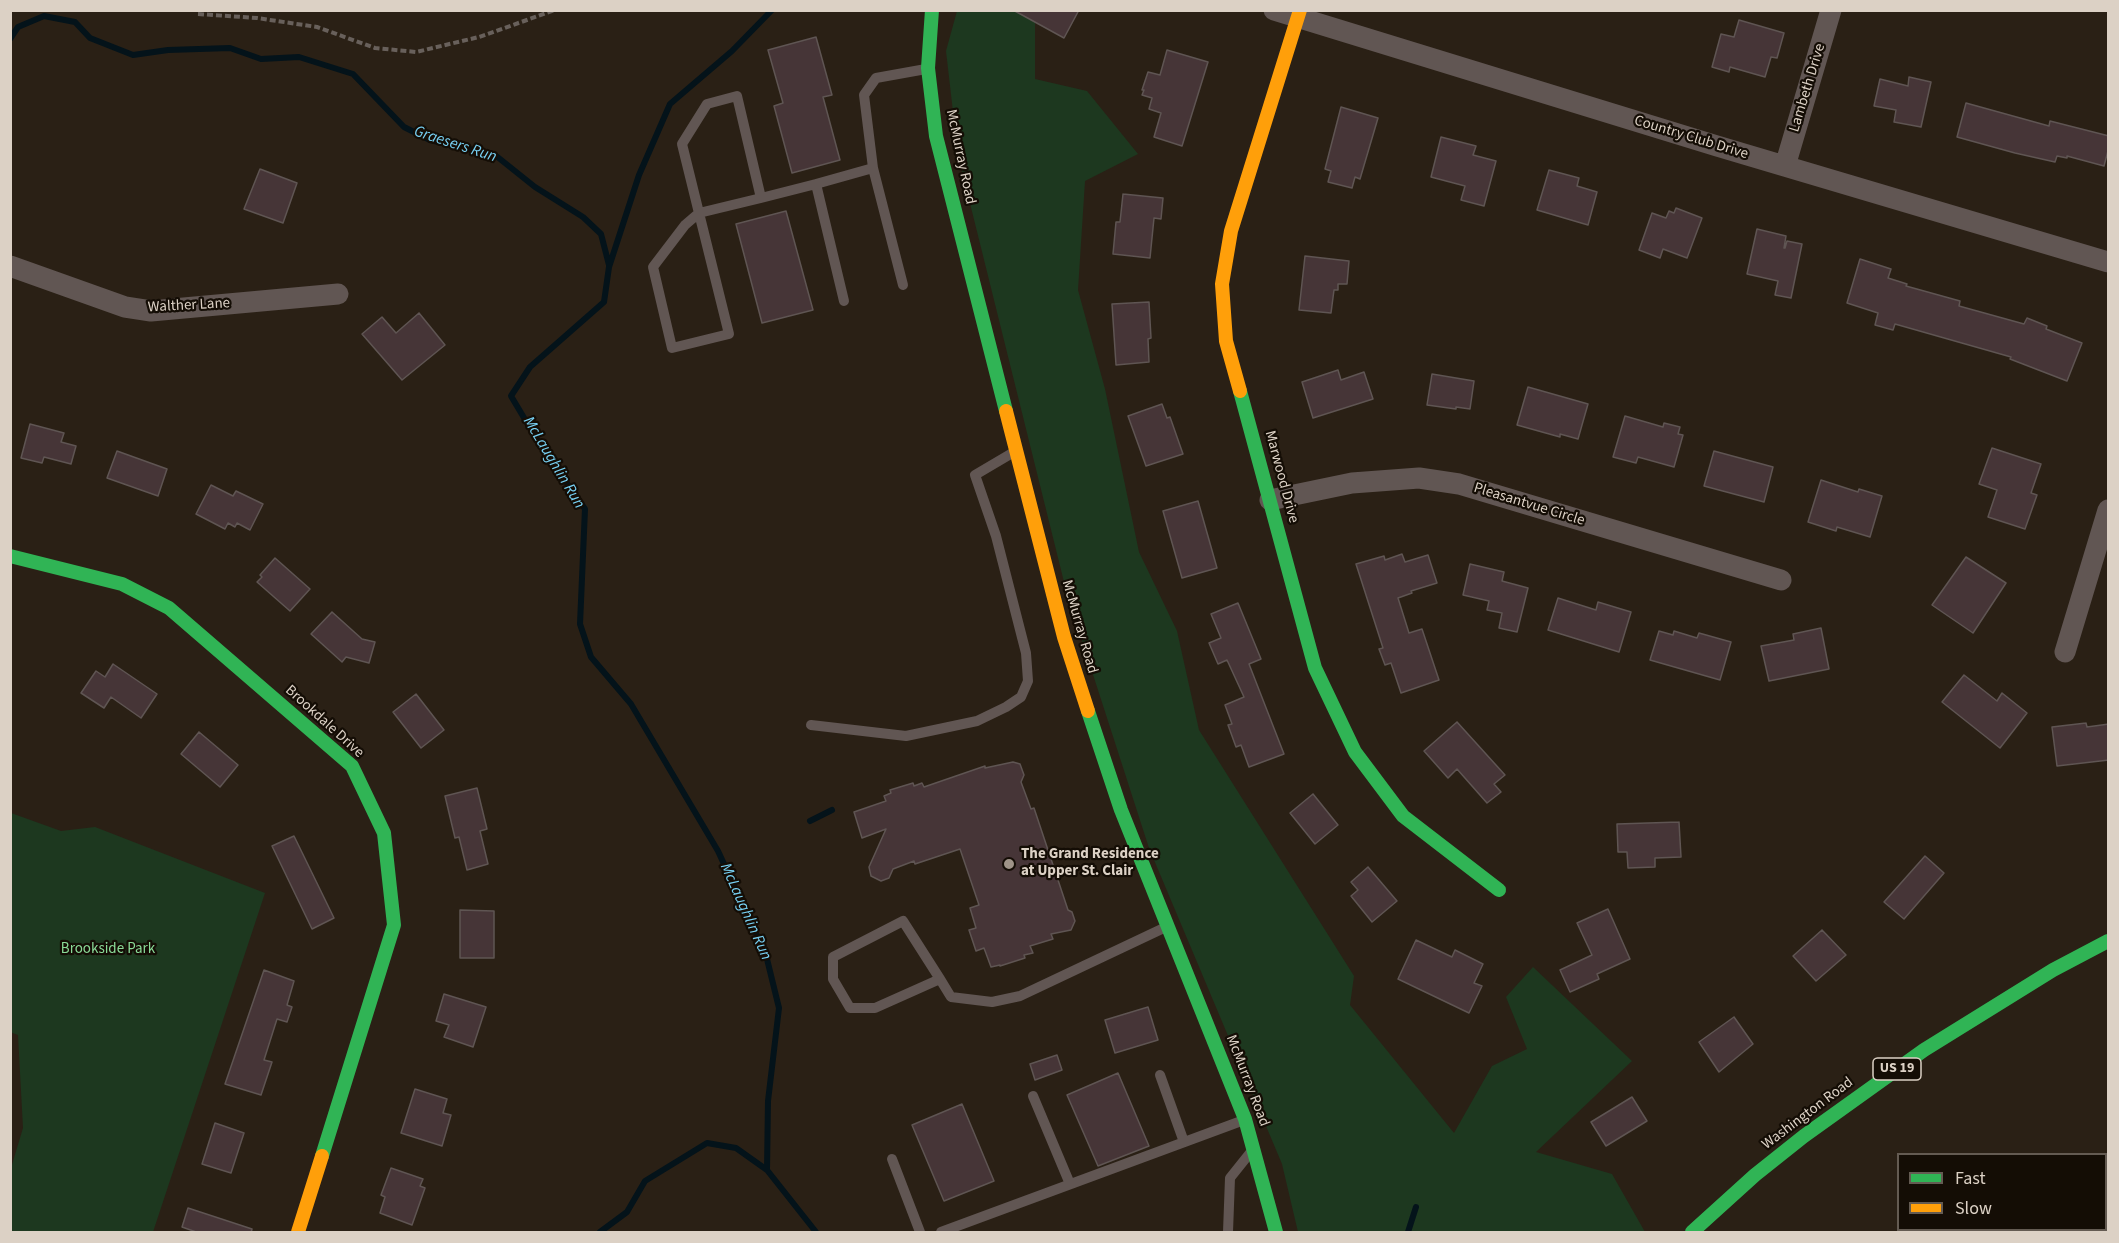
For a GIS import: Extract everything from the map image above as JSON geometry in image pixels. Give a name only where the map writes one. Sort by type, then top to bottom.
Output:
[{"type":"street","name":"McMurray Road","points":[[932,10],[928,68],[936,136],[1047,574],[1080,691],[1125,820],[1245,1119],[1276,1233]]},
{"type":"street","name":"Country Club Drive","points":[[1274,10],[1300,14],[1785,166],[2109,262]]},
{"type":"street","name":"Lambeth Drive","points":[[1785,166],[1831,10]]},
{"type":"street","name":"Marwood Drive","points":[[1300,14],[1231,231],[1222,284],[1226,340],[1315,668],[1354,752],[1403,816],[1499,890]]},
{"type":"street","name":"Walther Lane","points":[[10,266],[125,307],[151,310],[338,294]]},
{"type":"street","name":"Pleasantvue Circle","points":[[1270,500],[1352,483],[1419,478],[1459,484],[1781,580]]},
{"type":"street","points":[[2065,652],[2109,510]]},
{"type":"street","name":"Brookdale Drive","points":[[10,556],[122,584],[169,608],[352,766],[384,833],[394,925],[298,1233]]},
{"type":"street","name":"Washington Road","points":[[1692,1233],[1755,1175],[1804,1136],[1924,1050],[2053,970],[2109,941]]},
{"type":"lane","points":[[903,285],[873,168],[864,95],[876,78],[928,68]]},
{"type":"lane","points":[[761,198],[737,96],[707,104],[682,144],[699,213],[729,334],[672,348],[653,267],[685,225],[699,213],[761,198],[816,184],[873,168]]},
{"type":"lane","points":[[816,184],[844,301]]},
{"type":"lane","points":[[811,725],[906,736],[977,721],[1021,697],[1028,681],[1026,653],[996,536],[975,475],[1016,450]]},
{"type":"lane","points":[[940,979],[875,1008],[850,1008],[833,980],[833,957],[903,921],[940,979],[951,997],[992,1002],[1020,996],[1169,925]]},
{"type":"lane","points":[[1160,1075],[1184,1142]]},
{"type":"lane","points":[[1033,1096],[1070,1184]]},
{"type":"lane","points":[[941,1233],[1245,1119]]},
{"type":"lane","points":[[1228,1233],[1230,1178],[1254,1148]]},
{"type":"lane","points":[[892,1159],[920,1233]]},
{"type":"path","points":[[198,14],[257,18],[317,27],[375,48],[416,52],[479,37],[555,10]]},
{"type":"green space","points":[[957,11],[1035,11],[1035,79],[1087,91],[1138,154],[1085,181],[1078,290],[1105,389],[1139,552],[1177,631],[1199,730],[1354,976],[1350,1005],[1454,1133],[1492,1066],[1527,1049],[1506,997],[1533,967],[1632,1061],[1536,1152],[1612,1174],[1645,1232],[1298,1232],[1282,1164],[1149,848],[1067,594],[958,155],[946,51]]},
{"type":"green space","name":"Brookside Park","points":[[11,813],[61,831],[95,827],[265,893],[153,1232],[11,1232],[11,1168],[23,1128],[18,1035],[10,1032]]},
{"type":"building","points":[[1013,10],[1079,10],[1064,38]]},
{"type":"building","points":[[1739,20],[1784,33],[1777,58],[1771,57],[1765,77],[1730,67],[1729,72],[1712,67],[1721,34],[1734,37]]},
{"type":"building","points":[[816,37],[832,95],[823,97],[840,160],[792,173],[774,106],[783,103],[768,50]]},
{"type":"building","points":[[1167,50],[1208,62],[1182,146],[1154,137],[1161,113],[1149,109],[1152,98],[1142,95],[1148,72],[1160,75]]},
{"type":"building","points":[[1909,77],[1931,82],[1921,127],[1894,122],[1896,110],[1874,106],[1880,79],[1908,86]]},
{"type":"building","points":[[1966,103],[2049,126],[2050,121],[2109,136],[2109,147],[2104,166],[2067,156],[2067,158],[2057,156],[2055,162],[1957,137]]},
{"type":"building","points":[[1341,107],[1378,118],[1360,179],[1355,177],[1352,188],[1328,182],[1331,171],[1325,169]]},
{"type":"building","points":[[1441,137],[1476,146],[1473,155],[1496,161],[1484,206],[1461,200],[1465,186],[1431,177]]},
{"type":"building","points":[[260,169],[297,183],[283,223],[244,209]]},
{"type":"building","points":[[1549,170],[1579,178],[1577,186],[1597,192],[1588,225],[1537,210]]},
{"type":"building","points":[[1123,194],[1163,198],[1161,219],[1154,218],[1150,258],[1113,254],[1116,222],[1120,222]]},
{"type":"building","points":[[1676,208],[1702,218],[1687,258],[1663,249],[1660,258],[1639,250],[1652,213],[1666,218],[1669,211],[1674,213]]},
{"type":"building","points":[[786,211],[813,310],[762,323],[736,224]]},
{"type":"building","points":[[1757,229],[1786,236],[1784,248],[1787,241],[1802,244],[1791,298],[1775,295],[1778,281],[1747,274]]},
{"type":"building","points":[[1305,256],[1349,261],[1347,284],[1338,284],[1338,290],[1334,290],[1331,313],[1299,310]]},
{"type":"building","points":[[1860,259],[1891,269],[1888,278],[1907,284],[1906,286],[1960,301],[1959,306],[2024,324],[2027,318],[2047,326],[2046,329],[2082,343],[2067,381],[2010,359],[2011,357],[1895,324],[1893,330],[1875,325],[1878,313],[1847,303]]},
{"type":"building","points":[[1149,302],[1151,338],[1148,339],[1149,362],[1116,365],[1112,304]]},
{"type":"building","points":[[419,313],[445,345],[402,380],[362,334],[382,317],[396,333]]},
{"type":"building","points":[[1338,370],[1341,380],[1364,372],[1373,399],[1313,418],[1302,382]]},
{"type":"building","points":[[1432,374],[1474,381],[1470,409],[1427,405]]},
{"type":"building","points":[[1528,387],[1588,404],[1578,439],[1560,434],[1560,437],[1517,425]]},
{"type":"building","points":[[1162,404],[1167,418],[1170,417],[1183,454],[1146,466],[1128,416]]},
{"type":"building","points":[[1625,416],[1663,427],[1664,423],[1680,427],[1678,434],[1683,435],[1674,467],[1638,457],[1636,463],[1613,457]]},
{"type":"building","points":[[30,424],[64,433],[61,442],[76,446],[71,464],[44,457],[42,463],[21,458]]},
{"type":"building","points":[[1992,448],[2041,464],[2031,493],[2037,495],[2025,529],[1988,517],[1997,490],[1979,484]]},
{"type":"building","points":[[117,451],[167,469],[158,496],[107,478]]},
{"type":"building","points":[[1714,451],[1773,467],[1764,502],[1704,486]]},
{"type":"building","points":[[1821,480],[1858,492],[1859,489],[1882,496],[1870,537],[1837,527],[1836,531],[1808,522]]},
{"type":"building","points":[[211,485],[233,496],[236,491],[263,504],[250,530],[237,523],[235,527],[228,523],[225,529],[196,514]]},
{"type":"building","points":[[1198,501],[1217,568],[1182,578],[1163,511]]},
{"type":"building","points":[[1402,554],[1405,562],[1428,555],[1437,583],[1411,591],[1412,593],[1398,598],[1409,633],[1422,629],[1439,680],[1401,693],[1391,663],[1385,665],[1379,649],[1383,648],[1356,564],[1384,556],[1385,560]]},
{"type":"building","points":[[1966,557],[2006,583],[1973,633],[1932,605]]},
{"type":"building","points":[[275,558],[310,589],[290,611],[257,582]]},
{"type":"building","points":[[1470,564],[1504,572],[1502,581],[1528,588],[1517,632],[1499,628],[1502,613],[1487,610],[1489,601],[1463,595]]},
{"type":"building","points":[[1558,598],[1596,610],[1598,602],[1631,612],[1619,652],[1548,630]]},
{"type":"building","points":[[1238,603],[1261,659],[1249,664],[1284,754],[1249,767],[1241,745],[1236,747],[1228,725],[1232,724],[1225,705],[1244,697],[1227,660],[1218,664],[1209,643],[1221,638],[1211,614]]},
{"type":"building","points":[[332,612],[362,639],[375,642],[369,663],[346,657],[342,662],[311,634]]},
{"type":"building","points":[[1821,628],[1829,669],[1769,681],[1761,646],[1794,640],[1793,634]]},
{"type":"building","points":[[1659,631],[1673,635],[1674,631],[1697,638],[1699,633],[1731,642],[1720,680],[1650,660]]},
{"type":"building","points":[[113,664],[157,694],[141,718],[111,697],[104,708],[81,693],[96,671],[105,677]]},
{"type":"building","points":[[1964,675],[1997,701],[2002,693],[2027,713],[2000,748],[1942,702]]},
{"type":"building","points":[[416,694],[444,730],[421,748],[393,712]]},
{"type":"building","points":[[1457,722],[1505,775],[1494,784],[1501,792],[1487,803],[1457,769],[1448,778],[1424,751]]},
{"type":"building","points":[[2086,723],[2087,727],[2109,724],[2109,760],[2057,766],[2052,727]]},
{"type":"building","points":[[199,732],[238,765],[220,787],[181,754]]},
{"type":"building","name":"The Grand Residence at Upper St. Clair","points":[[1013,762],[1020,764],[1024,775],[1021,782],[1031,809],[1034,808],[1068,910],[1072,912],[1075,921],[1071,930],[1051,934],[1053,939],[1030,946],[1033,953],[1024,955],[1025,958],[991,967],[984,948],[976,951],[969,930],[976,928],[970,908],[979,905],[960,849],[893,869],[889,878],[881,881],[871,876],[869,867],[886,829],[862,838],[854,812],[886,801],[884,796],[891,793],[890,790],[913,783],[914,786],[922,783],[924,787],[985,766],[985,768]]},
{"type":"building","points":[[477,788],[487,829],[480,831],[488,864],[467,870],[459,837],[455,838],[445,796]]},
{"type":"building","points":[[1313,794],[1338,825],[1315,844],[1290,813]]},
{"type":"building","points":[[1679,822],[1681,857],[1655,858],[1655,867],[1628,868],[1627,852],[1618,852],[1617,824]]},
{"type":"building","points":[[294,836],[334,918],[312,929],[272,846]]},
{"type":"building","points":[[1925,856],[1944,873],[1904,919],[1884,902]]},
{"type":"building","points":[[1368,867],[1397,901],[1372,922],[1351,896],[1358,890],[1351,882]]},
{"type":"building","points":[[1608,909],[1630,959],[1597,974],[1599,979],[1570,992],[1560,970],[1592,955],[1577,923]]},
{"type":"building","points":[[460,910],[494,911],[494,958],[460,958]]},
{"type":"building","points":[[1822,930],[1846,955],[1816,981],[1793,956]]},
{"type":"building","points":[[1416,940],[1452,957],[1455,950],[1483,964],[1474,983],[1482,986],[1469,1013],[1398,979]]},
{"type":"building","points":[[264,970],[294,981],[287,1005],[292,1007],[287,1022],[277,1019],[264,1060],[272,1062],[261,1095],[225,1084]]},
{"type":"building","points":[[444,994],[486,1007],[473,1047],[444,1037],[449,1025],[436,1021]]},
{"type":"building","points":[[1148,1007],[1158,1040],[1115,1053],[1105,1020]]},
{"type":"building","points":[[1734,1017],[1753,1044],[1719,1072],[1699,1042]]},
{"type":"building","points":[[1057,1055],[1062,1070],[1035,1080],[1030,1064]]},
{"type":"building","points":[[1118,1073],[1149,1146],[1098,1166],[1067,1095]]},
{"type":"building","points":[[415,1089],[447,1099],[443,1113],[451,1115],[442,1146],[401,1133]]},
{"type":"building","points":[[1632,1097],[1647,1121],[1606,1146],[1591,1122]]},
{"type":"building","points":[[962,1104],[994,1181],[944,1201],[912,1125]]},
{"type":"building","points":[[215,1123],[244,1133],[231,1173],[202,1164]]},
{"type":"building","points":[[391,1168],[423,1179],[420,1186],[425,1188],[412,1225],[380,1213],[385,1197],[381,1195]]},
{"type":"building","points":[[188,1208],[252,1229],[251,1233],[199,1233],[182,1227]]},
{"type":"waterway","name":"McLaughlin Run","points":[[772,10],[732,51],[670,104],[639,175],[609,267],[604,302],[530,367],[511,396],[539,443],[585,509],[580,624],[591,657],[631,704],[718,851],[766,955],[779,1008],[768,1101],[767,1170],[816,1232]]},
{"type":"waterway","name":"Graesers Run","points":[[10,39],[18,27],[44,16],[75,22],[90,38],[133,55],[168,50],[230,48],[261,59],[299,57],[353,74],[404,127],[430,140],[495,155],[535,187],[583,217],[601,234],[609,265]]},
{"type":"waterway","points":[[810,821],[832,810]]},
{"type":"waterway","points":[[600,1232],[627,1212],[645,1181],[707,1143],[736,1148],[767,1170]]},
{"type":"waterway","points":[[1408,1232],[1416,1207]]},
{"type":"traffic: fast","points":[[932,10],[928,68],[936,136],[1006,411]]},
{"type":"traffic: fast","points":[[1240,391],[1315,668],[1355,752],[1403,816],[1499,890]]},
{"type":"traffic: fast","points":[[10,556],[122,584],[169,608],[352,766],[384,833],[394,925],[322,1156]]},
{"type":"traffic: fast","points":[[1088,711],[1121,810],[1245,1119],[1276,1232]]},
{"type":"traffic: fast","points":[[1692,1232],[1755,1175],[1804,1136],[1924,1050],[2053,970],[2108,941]]},
{"type":"traffic: slow","points":[[1240,391],[1226,341],[1222,284],[1231,231],[1300,10]]},
{"type":"traffic: slow","points":[[1006,411],[1064,637],[1088,711]]},
{"type":"traffic: slow","points":[[298,1232],[322,1156]]},
{"type":"place","name":"The Grand Residence at Upper St. Clair","points":[[1009,864]]}]
